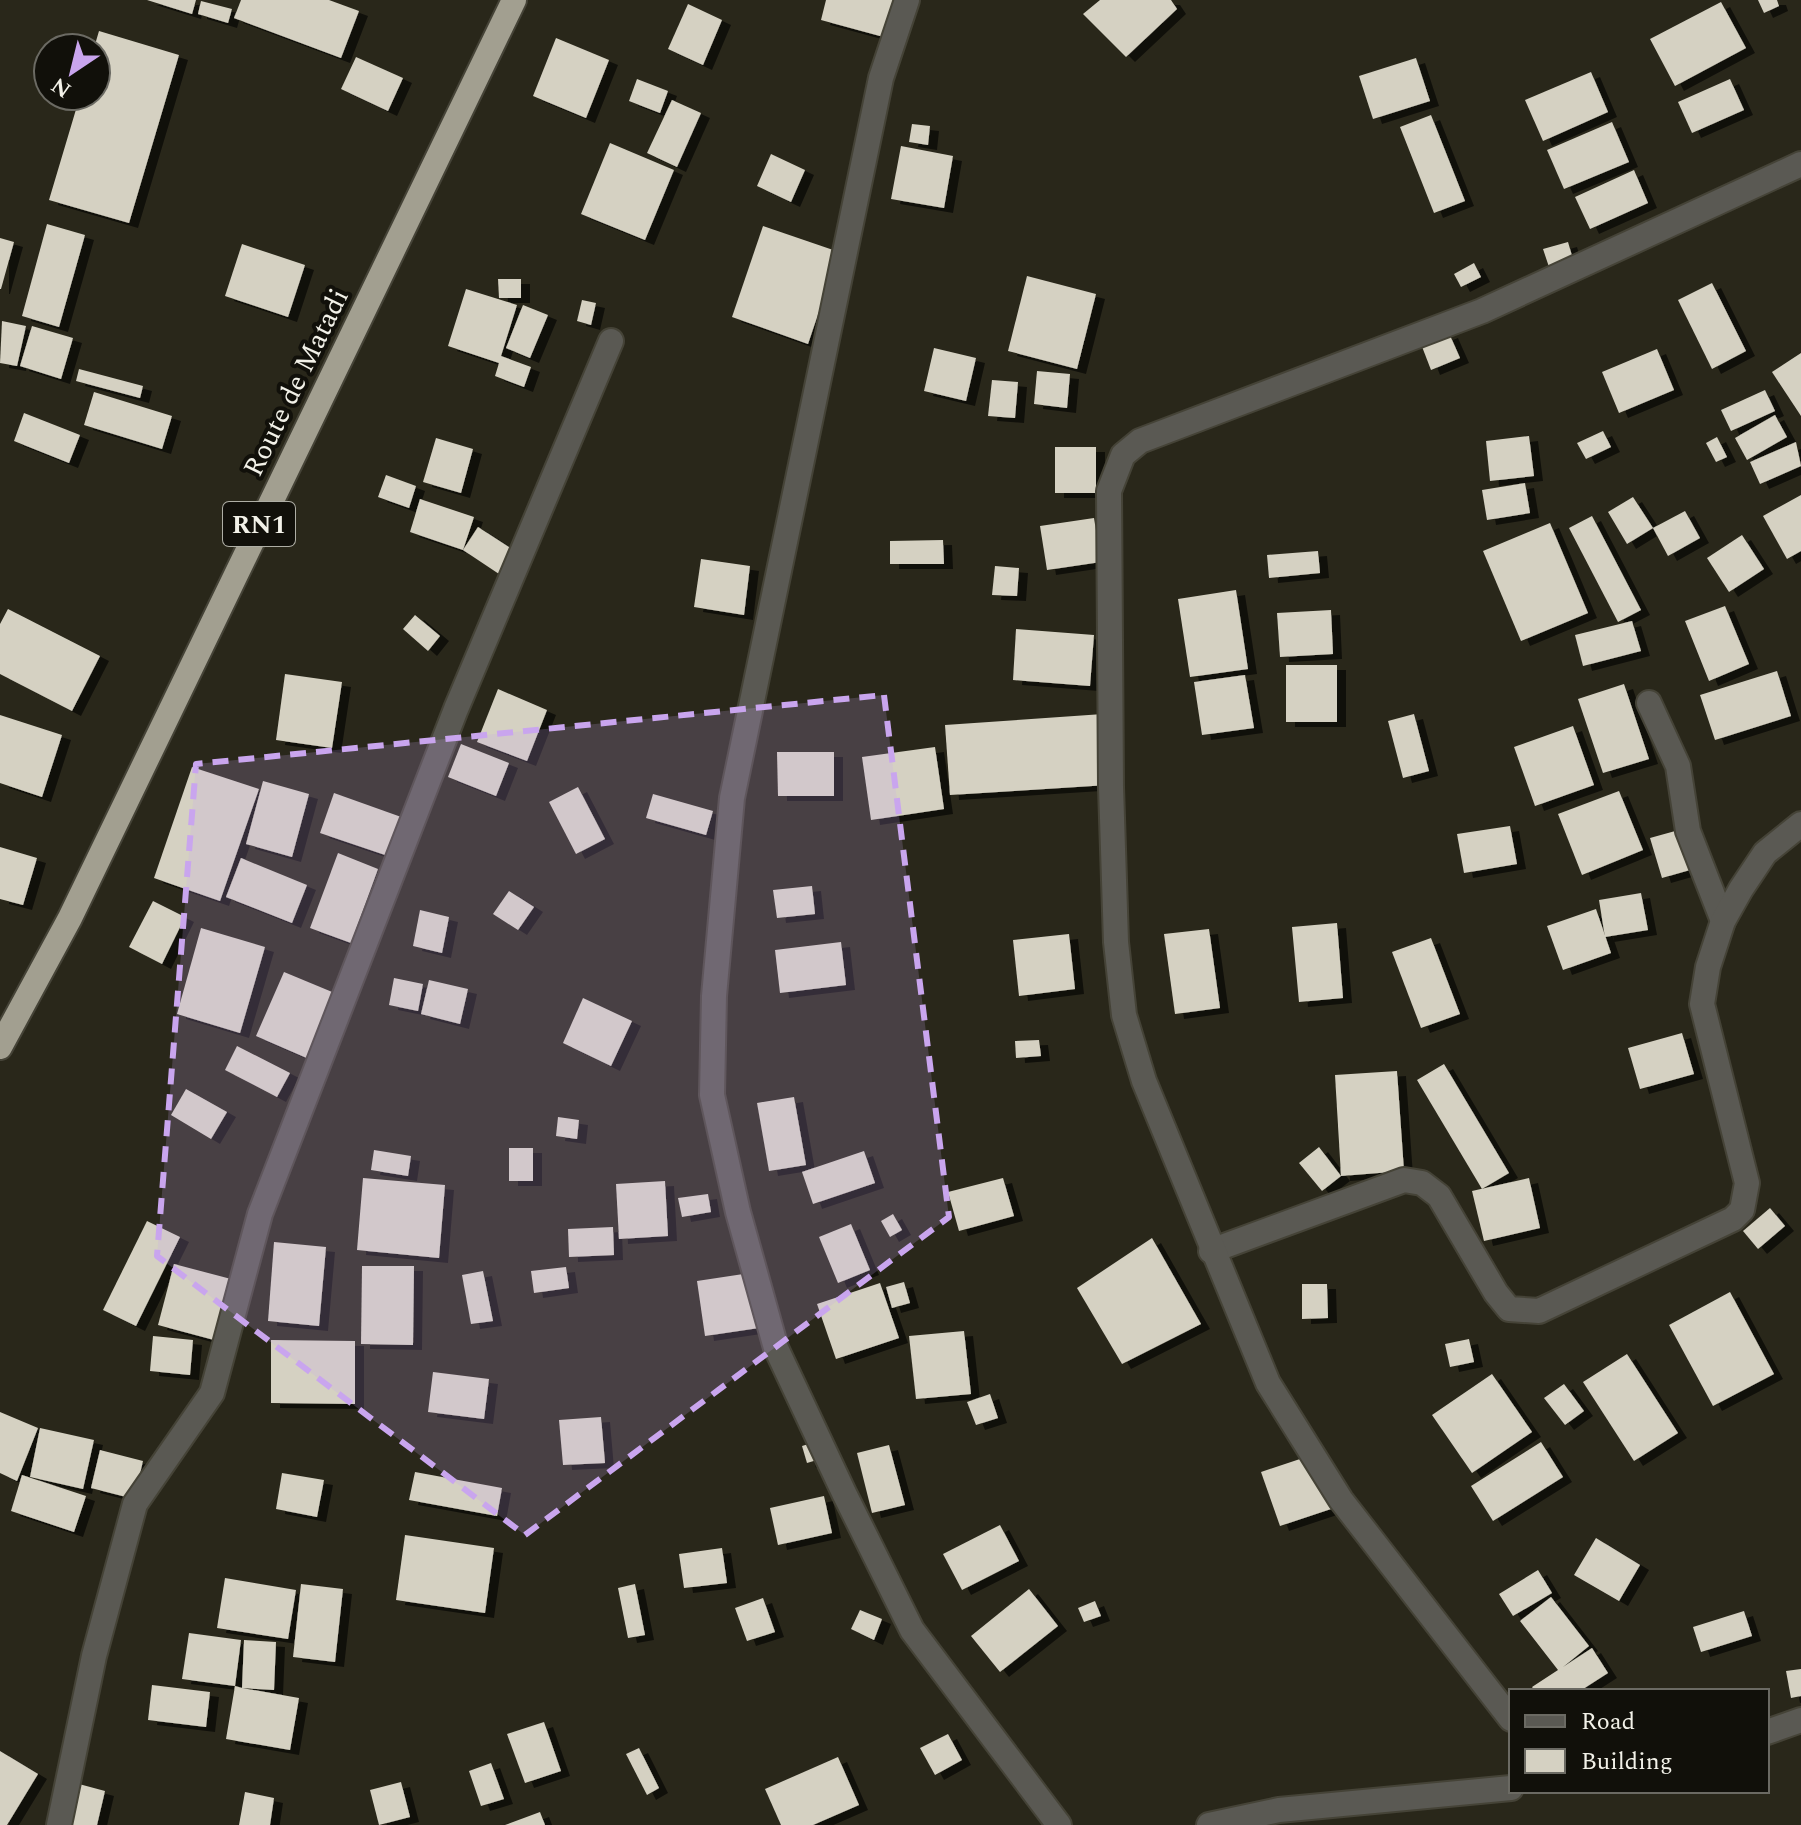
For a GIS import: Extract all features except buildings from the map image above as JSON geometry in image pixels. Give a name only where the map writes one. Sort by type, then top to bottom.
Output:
[{"type":"highway","name":"Route de Matadi","points":[[0,1047],[70,918],[514,0]]},
{"type":"street","points":[[907,0],[881,78],[732,798],[714,996],[712,1095],[738,1212],[776,1348],[844,1493],[912,1630],[1059,1825]]},
{"type":"street","points":[[1509,1716],[1341,1500],[1268,1383],[1211,1251],[1144,1081],[1124,1015],[1121,986],[1111,787],[1109,491],[1123,455],[1140,441],[1482,311],[1801,164]]},
{"type":"street","points":[[59,1825],[94,1656],[135,1504],[212,1393],[260,1214],[456,709],[611,341]]},
{"type":"street","points":[[1649,703],[1678,766],[1688,831],[1723,921]]},
{"type":"street","points":[[1211,1251],[1404,1180],[1422,1183],[1439,1196],[1496,1293],[1509,1309],[1539,1311],[1733,1219],[1742,1210],[1747,1183],[1702,1004],[1708,967],[1723,921],[1765,853],[1801,824]]},
{"type":"street","points":[[1769,1731],[1801,1720]]},
{"type":"street","points":[[1209,1825],[1279,1810],[1509,1788]]},
{"type":"highlighted area","points":[[884,695],[949,1217],[525,1535],[157,1256],[196,764]]}]
